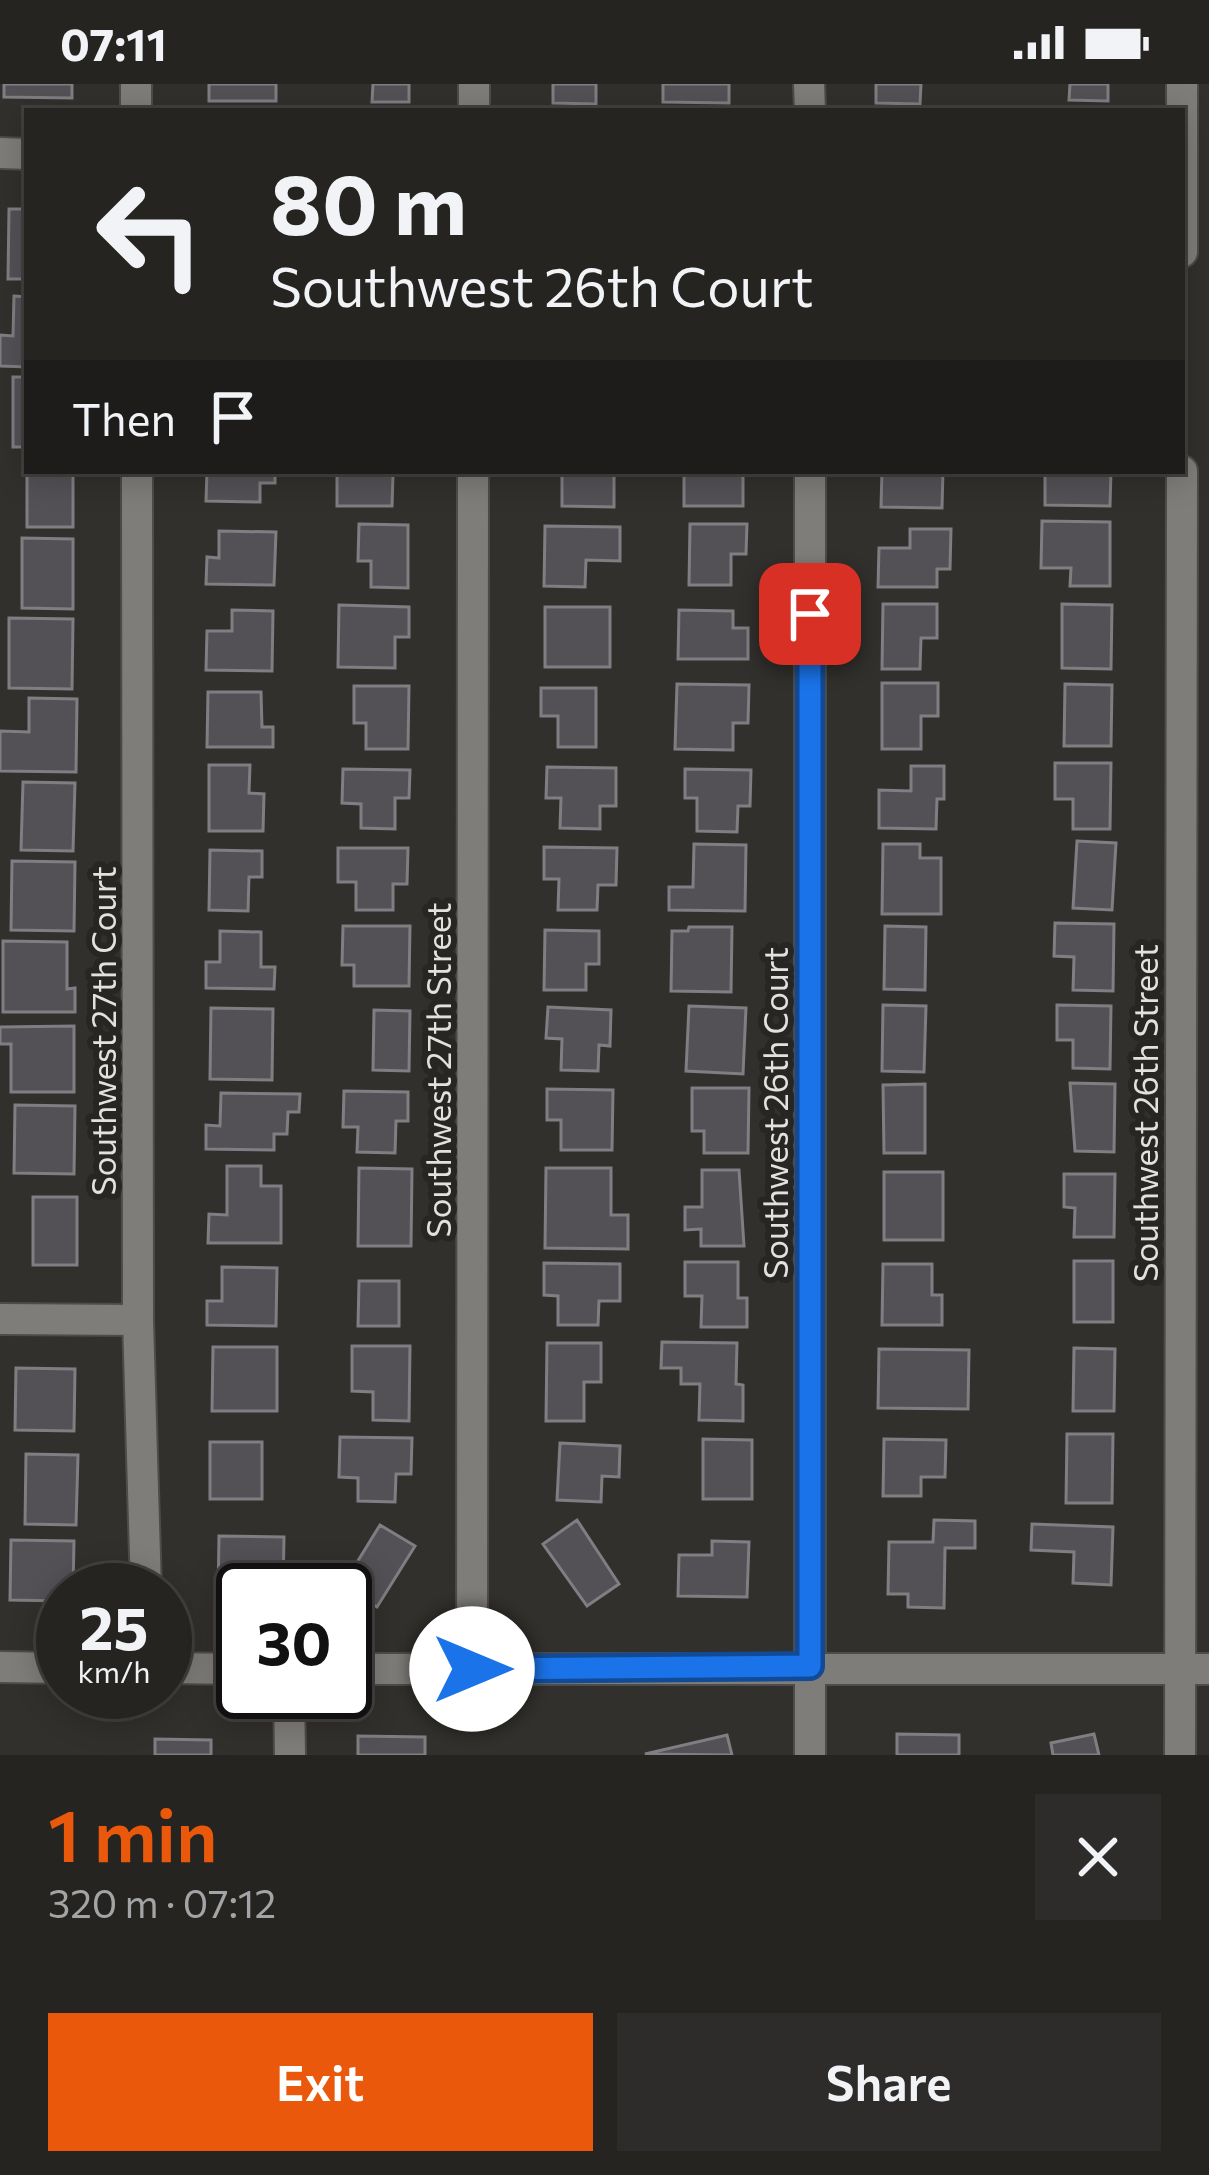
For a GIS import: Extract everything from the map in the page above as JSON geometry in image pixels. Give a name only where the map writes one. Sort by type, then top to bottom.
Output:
[{"type":"street","name":"Southwest 27th Court","points":[[137,474],[138,1320],[145,1563]]},
{"type":"street","name":"Southwest 27th Street","points":[[472,1669],[473,474]]},
{"type":"street","name":"Southwest 26th Court","points":[[810,474],[810,1755]]},
{"type":"street","name":"Southwest 26th Street","points":[[1180,1755],[1194,1669],[1195,1266],[1195,903],[1181,474]]},
{"type":"street","points":[[0,1319],[138,1320]]},
{"type":"street","points":[[0,1667],[36,1668]]},
{"type":"street","points":[[372,1670],[1194,1669]]},
{"type":"street","points":[[289,1719],[290,1755]]},
{"type":"building","points":[[4,84],[72,84],[72,98],[4,97]]},
{"type":"building","points":[[209,84],[276,84],[276,101],[209,101]]},
{"type":"building","points":[[373,84],[409,84],[409,102],[372,102]]},
{"type":"building","points":[[553,84],[596,84],[596,104],[553,103]]},
{"type":"building","points":[[663,84],[729,84],[729,103],[663,102]]},
{"type":"building","points":[[876,84],[921,84],[920,104],[876,103]]},
{"type":"building","points":[[1070,84],[1108,84],[1108,101],[1069,100]]},
{"type":"building","points":[[9,209],[24,209],[24,279],[8,279]]},
{"type":"building","points":[[14,296],[24,297],[24,367],[0,366],[0,335],[13,336]]},
{"type":"building","points":[[13,377],[24,377],[24,447],[13,447]]},
{"type":"building","points":[[27,474],[73,474],[73,527],[27,527]]},
{"type":"building","points":[[207,474],[275,474],[275,483],[260,483],[260,502],[206,501]]},
{"type":"building","points":[[337,474],[409,474],[393,475],[392,506],[337,506]]},
{"type":"building","points":[[562,474],[614,474],[614,507],[562,506]]},
{"type":"building","points":[[684,474],[743,474],[743,506],[684,506]]},
{"type":"building","points":[[882,474],[943,474],[942,508],[881,507]]},
{"type":"building","points":[[1045,474],[1111,474],[1110,506],[1045,505]]},
{"type":"building","points":[[1042,521],[1110,522],[1110,586],[1070,586],[1071,568],[1041,568]]},
{"type":"building","points":[[359,524],[408,525],[408,588],[371,587],[371,561],[358,561]]},
{"type":"building","points":[[690,524],[747,524],[746,554],[731,554],[731,585],[689,585]]},
{"type":"building","points":[[545,526],[620,527],[620,561],[586,560],[585,587],[544,586]]},
{"type":"building","points":[[910,529],[951,529],[950,569],[937,569],[937,587],[878,587],[879,548],[910,548]]},
{"type":"building","points":[[219,531],[276,532],[274,585],[206,584],[207,557],[219,558]]},
{"type":"building","points":[[22,538],[73,539],[73,609],[22,608]]},
{"type":"building","points":[[883,604],[937,604],[937,638],[921,638],[920,669],[882,669]]},
{"type":"building","points":[[1062,604],[1112,605],[1111,669],[1062,668]]},
{"type":"building","points":[[339,605],[409,607],[409,637],[395,637],[395,668],[338,667]]},
{"type":"building","points":[[545,607],[610,607],[610,667],[545,667]]},
{"type":"building","points":[[232,610],[273,611],[272,671],[206,670],[207,631],[232,631]]},
{"type":"building","points":[[679,610],[733,611],[733,628],[748,628],[748,659],[678,659]]},
{"type":"building","points":[[9,618],[73,619],[72,689],[9,688]]},
{"type":"building","points":[[882,683],[938,683],[938,716],[921,716],[921,749],[882,749]]},
{"type":"building","points":[[677,684],[749,685],[748,723],[733,723],[733,750],[675,749]]},
{"type":"building","points":[[1065,684],[1112,685],[1111,746],[1064,746]]},
{"type":"building","points":[[354,686],[409,686],[408,749],[366,749],[366,723],[354,723]]},
{"type":"building","points":[[541,688],[596,688],[596,747],[558,747],[558,716],[541,716]]},
{"type":"building","points":[[208,692],[261,692],[262,727],[273,727],[273,747],[207,747]]},
{"type":"building","points":[[29,698],[77,699],[76,772],[0,771],[0,731],[29,732]]},
{"type":"building","points":[[1055,763],[1111,763],[1110,829],[1073,829],[1073,799],[1055,799]]},
{"type":"building","points":[[209,765],[250,765],[249,793],[264,794],[263,831],[209,831]]},
{"type":"building","points":[[911,766],[944,766],[944,799],[937,799],[936,829],[879,828],[879,790],[911,791]]},
{"type":"building","points":[[547,767],[616,768],[616,806],[600,806],[600,829],[560,828],[561,798],[546,798]]},
{"type":"building","points":[[343,769],[410,770],[409,798],[395,798],[395,829],[361,828],[361,804],[342,803]]},
{"type":"building","points":[[685,769],[751,770],[750,806],[738,806],[737,832],[697,831],[697,798],[685,798]]},
{"type":"building","points":[[23,782],[75,783],[73,851],[21,850]]},
{"type":"building","points":[[1077,841],[1116,843],[1112,910],[1073,908]]},
{"type":"building","points":[[694,844],[746,845],[745,911],[669,910],[669,887],[693,887]]},
{"type":"building","points":[[883,844],[920,844],[920,858],[941,858],[941,914],[882,914]]},
{"type":"building","points":[[544,847],[617,848],[616,885],[598,885],[597,910],[558,910],[559,879],[544,879]]},
{"type":"building","points":[[338,848],[408,848],[407,884],[393,884],[393,910],[356,910],[356,882],[338,882]]},
{"type":"building","points":[[210,850],[262,851],[262,877],[249,877],[248,911],[209,910]]},
{"type":"building","points":[[12,861],[75,862],[74,931],[11,930]]},
{"type":"building","points":[[1055,923],[1114,924],[1113,991],[1073,990],[1074,957],[1054,956]]},
{"type":"building","points":[[343,926],[410,926],[409,986],[354,986],[354,965],[342,965]]},
{"type":"building","points":[[885,926],[926,927],[925,990],[884,989]]},
{"type":"building","points":[[689,927],[732,927],[731,992],[671,991],[672,931],[688,931]]},
{"type":"building","points":[[545,930],[599,931],[599,964],[586,964],[586,990],[544,990]]},
{"type":"building","points":[[220,931],[261,932],[261,967],[275,967],[274,989],[206,988],[206,962],[220,962]]},
{"type":"building","points":[[3,941],[67,942],[67,989],[75,988],[75,1012],[3,1012]]},
{"type":"building","points":[[883,1005],[926,1006],[924,1072],[882,1071]]},
{"type":"building","points":[[1057,1005],[1111,1006],[1110,1069],[1073,1068],[1073,1040],[1057,1040]]},
{"type":"building","points":[[689,1006],[746,1008],[743,1074],[686,1071]]},
{"type":"building","points":[[548,1007],[611,1010],[610,1046],[599,1045],[598,1071],[561,1070],[562,1039],[546,1038]]},
{"type":"building","points":[[211,1008],[273,1009],[272,1080],[210,1079]]},
{"type":"building","points":[[374,1010],[410,1011],[409,1071],[373,1070]]},
{"type":"building","points":[[74,1026],[74,1092],[11,1092],[11,1044],[0,1044],[0,1027]]},
{"type":"building","points":[[1070,1083],[1115,1084],[1114,1152],[1075,1151]]},
{"type":"building","points":[[925,1084],[925,1153],[884,1153],[883,1085]]},
{"type":"building","points":[[692,1088],[749,1088],[748,1153],[704,1153],[704,1131],[692,1131]]},
{"type":"building","points":[[547,1089],[613,1090],[612,1150],[561,1150],[561,1120],[547,1120]]},
{"type":"building","points":[[344,1091],[408,1092],[408,1121],[396,1121],[395,1153],[357,1152],[358,1127],[343,1127]]},
{"type":"building","points":[[221,1093],[300,1094],[299,1112],[288,1112],[287,1134],[274,1134],[274,1150],[206,1149],[206,1125],[220,1126]]},
{"type":"building","points":[[15,1105],[75,1106],[74,1174],[14,1173]]},
{"type":"building","points":[[227,1166],[261,1166],[261,1186],[281,1186],[281,1243],[208,1243],[209,1214],[227,1215]]},
{"type":"building","points":[[359,1168],[412,1169],[411,1246],[358,1246]]},
{"type":"building","points":[[546,1168],[611,1168],[611,1215],[628,1215],[628,1249],[545,1248]]},
{"type":"building","points":[[702,1170],[739,1170],[744,1246],[701,1246],[701,1229],[685,1230],[685,1207],[702,1207]]},
{"type":"building","points":[[884,1172],[943,1172],[943,1240],[884,1240]]},
{"type":"building","points":[[1064,1174],[1115,1174],[1114,1237],[1074,1237],[1075,1208],[1064,1207]]},
{"type":"building","points":[[33,1197],[77,1197],[77,1265],[33,1265]]},
{"type":"building","points":[[1074,1261],[1113,1261],[1113,1322],[1074,1322]]},
{"type":"building","points":[[685,1262],[738,1262],[738,1298],[747,1298],[747,1327],[701,1327],[702,1296],[685,1296]]},
{"type":"building","points":[[544,1263],[620,1264],[620,1301],[599,1301],[598,1325],[558,1325],[558,1296],[544,1295]]},
{"type":"building","points":[[883,1264],[932,1264],[932,1295],[942,1295],[942,1325],[882,1325]]},
{"type":"building","points":[[222,1267],[277,1268],[276,1326],[207,1325],[207,1301],[222,1301]]},
{"type":"building","points":[[359,1281],[399,1281],[399,1326],[358,1326]]},
{"type":"building","points":[[662,1342],[737,1343],[736,1384],[743,1385],[743,1421],[699,1420],[700,1384],[681,1384],[681,1368],[661,1368]]},
{"type":"building","points":[[547,1343],[601,1343],[601,1382],[584,1382],[584,1421],[546,1421]]},
{"type":"building","points":[[352,1346],[410,1346],[409,1421],[373,1420],[373,1392],[352,1391]]},
{"type":"building","points":[[213,1347],[277,1347],[277,1411],[212,1411]]},
{"type":"building","points":[[1074,1348],[1115,1349],[1114,1411],[1073,1411]]},
{"type":"building","points":[[879,1349],[969,1350],[968,1409],[878,1408]]},
{"type":"building","points":[[16,1368],[75,1369],[74,1431],[15,1430]]},
{"type":"building","points":[[1067,1434],[1113,1434],[1112,1503],[1066,1503]]},
{"type":"building","points":[[340,1437],[412,1438],[411,1474],[396,1474],[395,1502],[358,1501],[358,1478],[339,1477]]},
{"type":"building","points":[[703,1439],[752,1440],[752,1499],[703,1499]]},
{"type":"building","points":[[884,1439],[946,1440],[945,1477],[921,1477],[921,1496],[883,1496]]},
{"type":"building","points":[[210,1442],[262,1442],[262,1499],[210,1499]]},
{"type":"building","points":[[560,1443],[620,1446],[619,1477],[602,1476],[601,1502],[557,1500]]},
{"type":"building","points":[[26,1454],[78,1455],[76,1525],[25,1524]]},
{"type":"building","points":[[577,1520],[619,1584],[587,1606],[543,1544]]},
{"type":"building","points":[[934,1520],[975,1521],[975,1548],[945,1548],[944,1608],[908,1607],[908,1594],[888,1594],[889,1542],[933,1542]]},
{"type":"building","points":[[1032,1524],[1113,1527],[1111,1585],[1073,1583],[1074,1552],[1031,1550]]},
{"type":"building","points":[[380,1525],[415,1546],[377,1607],[372,1604],[372,1563],[357,1563]]},
{"type":"building","points":[[219,1536],[284,1537],[284,1563],[219,1563]]},
{"type":"building","points":[[11,1540],[74,1541],[74,1563],[36,1563],[36,1600],[10,1600]]},
{"type":"building","points":[[712,1541],[749,1542],[747,1597],[678,1596],[679,1555],[712,1555]]},
{"type":"building","points":[[897,1734],[959,1735],[959,1755],[897,1755]]},
{"type":"building","points":[[1094,1734],[1099,1755],[1053,1755],[1051,1743]]},
{"type":"building","points":[[727,1735],[732,1755],[645,1754]]},
{"type":"building","points":[[358,1736],[425,1737],[425,1755],[358,1755]]},
{"type":"building","points":[[155,1739],[211,1740],[211,1755],[155,1755]]},
{"type":"route","points":[[472,1669],[810,1666],[810,614]]}]
